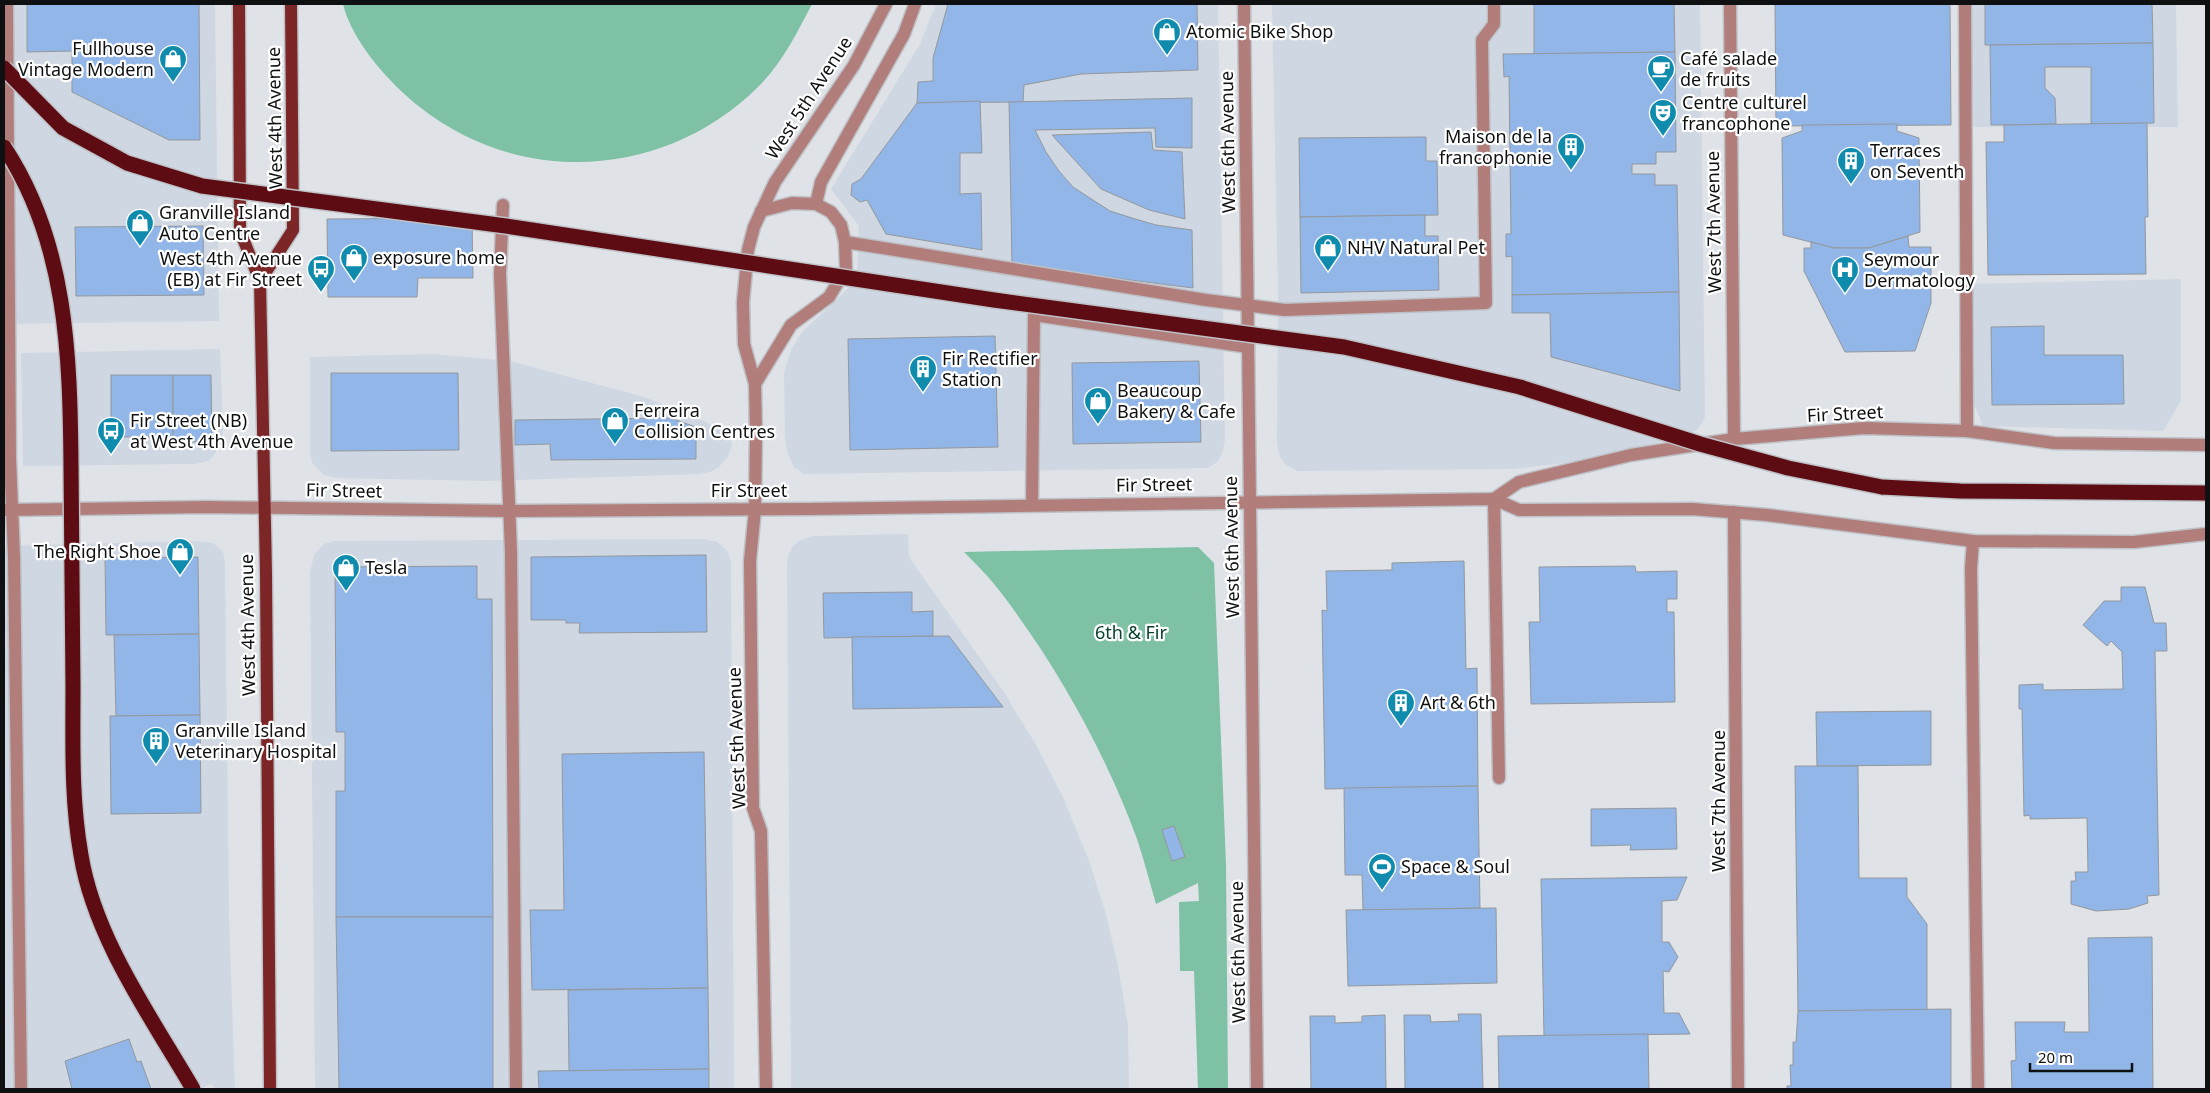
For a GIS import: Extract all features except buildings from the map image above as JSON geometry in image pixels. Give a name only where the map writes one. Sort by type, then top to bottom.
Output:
[{"type":"highway","points":[[4,68],[63,128],[126,162],[202,186],[506,226],[984,298],[1344,347],[1520,387],[1700,444],[1788,468],[1882,487],[1960,491],[2206,493]]},
{"type":"highway","points":[[4,147],[39,211],[56,271],[66,326],[71,421],[73,791],[81,856],[100,921],[120,962],[193,1089]]},
{"type":"main road","name":"West 4th Avenue","points":[[239,4],[240,231],[260,281],[270,1089]]},
{"type":"main road","name":"West 4th Avenue","points":[[260,281],[294,230],[291,4]]},
{"type":"street","points":[[7,4],[8,510],[21,1089]]},
{"type":"street","name":"West 5th Avenue","points":[[766,1089],[761,831],[753,808],[750,554],[755,509],[755,384],[744,344],[743,302],[748,250],[761,211],[775,182],[854,65],[886,4]]},
{"type":"street","points":[[816,204],[821,182],[904,34],[915,4]]},
{"type":"street","name":"West 6th Avenue","points":[[1244,4],[1257,1089]]},
{"type":"street","points":[[845,242],[1285,310],[1486,303],[1482,40],[1494,24],[1494,4]]},
{"type":"street","name":"West 7th Avenue","points":[[1730,4],[1734,439]]},
{"type":"street","points":[[1965,4],[1967,431]]},
{"type":"street","points":[[755,384],[791,325],[829,297],[846,270],[845,242],[841,225],[831,212],[816,204],[792,203],[761,211]]},
{"type":"street","points":[[503,205],[500,274],[509,511],[516,1089]]},
{"type":"street","points":[[1032,505],[1034,315],[1248,347]]},
{"type":"street","name":"Fir Street","points":[[1494,499],[1520,482],[1631,455],[1734,439],[1864,428],[1967,431],[2054,443],[2206,445]]},
{"type":"street","points":[[1494,499],[1499,778]]},
{"type":"street","name":"Fir Street","points":[[8,510],[264,507],[509,511],[1494,499],[1519,510],[1692,509],[1734,512],[1973,541],[2134,542],[2206,534]]},
{"type":"street","name":"West 7th Avenue","points":[[1734,512],[1738,1089]]},
{"type":"street","points":[[1973,541],[1971,568],[1978,1089]]},
{"type":"shaded area","points":[[4,4],[215,4],[219,321],[4,324]]},
{"type":"shaded area","points":[[936,4],[1218,4],[1225,440],[1223,451],[1218,461],[1208,468],[804,474],[794,467],[787,452],[785,438],[784,373],[791,350],[802,332],[857,280],[859,226],[831,189],[920,44]]},
{"type":"shaded area","points":[[1272,4],[1700,4],[1705,417],[1698,429],[1686,436],[1574,462],[1514,469],[1297,471],[1286,465],[1280,457],[1277,444],[1278,294]]},
{"type":"shaded area","points":[[1965,4],[2176,4],[2178,127],[1966,127]]},
{"type":"shaded area","points":[[2181,279],[2181,401],[2163,431],[1983,426],[1974,404],[1967,404],[1967,284]]},
{"type":"shaded area","points":[[220,349],[223,432],[221,444],[208,461],[195,464],[23,466],[21,353]]},
{"type":"shaded area","points":[[433,354],[510,361],[644,397],[704,421],[731,437],[732,446],[728,456],[719,467],[710,472],[700,474],[485,481],[336,478],[324,475],[312,463],[310,452],[310,357]]},
{"type":"shaded area","points":[[908,534],[909,557],[1003,691],[1035,743],[1062,795],[1088,858],[1106,914],[1118,966],[1128,1025],[1129,1089],[791,1089],[787,560],[792,547],[799,541],[812,536]]},
{"type":"shaded area","points":[[704,539],[717,542],[727,551],[731,562],[734,1089],[315,1089],[310,572],[314,555],[324,544],[334,541]]},
{"type":"shaded area","points":[[191,541],[213,543],[223,552],[225,562],[229,915],[235,1089],[215,1089],[211,1084],[200,1089],[4,1089],[4,546]]},
{"type":"green space","points":[[343,4],[812,4],[789,47],[775,68],[759,86],[722,117],[682,140],[639,154],[594,162],[549,160],[504,151],[461,134],[421,108],[397,87],[374,62],[355,33]]},
{"type":"green space","name":"6th & Fir","points":[[1198,547],[1214,563],[1226,865],[1228,1089],[1198,1089],[1194,971],[1180,971],[1179,902],[1199,901],[1198,883],[1156,904],[1137,839],[1095,743],[1061,681],[1023,622],[993,583],[964,552]]},
{"type":"place","name":"Atomic Bike Shop","points":[[1167,56]]},
{"type":"place","name":"Fullhouse Vintage Modern","points":[[173,83]]},
{"type":"place","name":"Café salade de fruits","points":[[1661,93]]},
{"type":"place","name":"Centre culturel francophone","points":[[1663,137]]},
{"type":"place","name":"Maison de la francophonie","points":[[1571,171]]},
{"type":"place","name":"Terraces on Seventh","points":[[1851,185]]},
{"type":"place","name":"Granville Island Auto Centre","points":[[140,247]]},
{"type":"place","name":"NHV Natural Pet","points":[[1328,272]]},
{"type":"place","name":"exposure home","points":[[354,282]]},
{"type":"place","name":"West 4th Avenue (EB) at Fir Street","points":[[321,293]]},
{"type":"place","name":"Seymour Dermatology","points":[[1845,294]]},
{"type":"place","name":"Fir Rectifier Station","points":[[923,393]]},
{"type":"place","name":"Beaucoup Bakery & Cafe","points":[[1098,425]]},
{"type":"place","name":"Ferreira Collision Centres","points":[[615,445]]},
{"type":"place","name":"Fir Street (NB) at West 4th Avenue","points":[[111,455]]},
{"type":"place","name":"The Right Shoe","points":[[180,576]]},
{"type":"place","name":"Tesla","points":[[346,592]]},
{"type":"place","name":"Art & 6th","points":[[1401,727]]},
{"type":"place","name":"Granville Island Veterinary Hospital","points":[[156,765]]},
{"type":"place","name":"Space & Soul","points":[[1382,891]]}]
